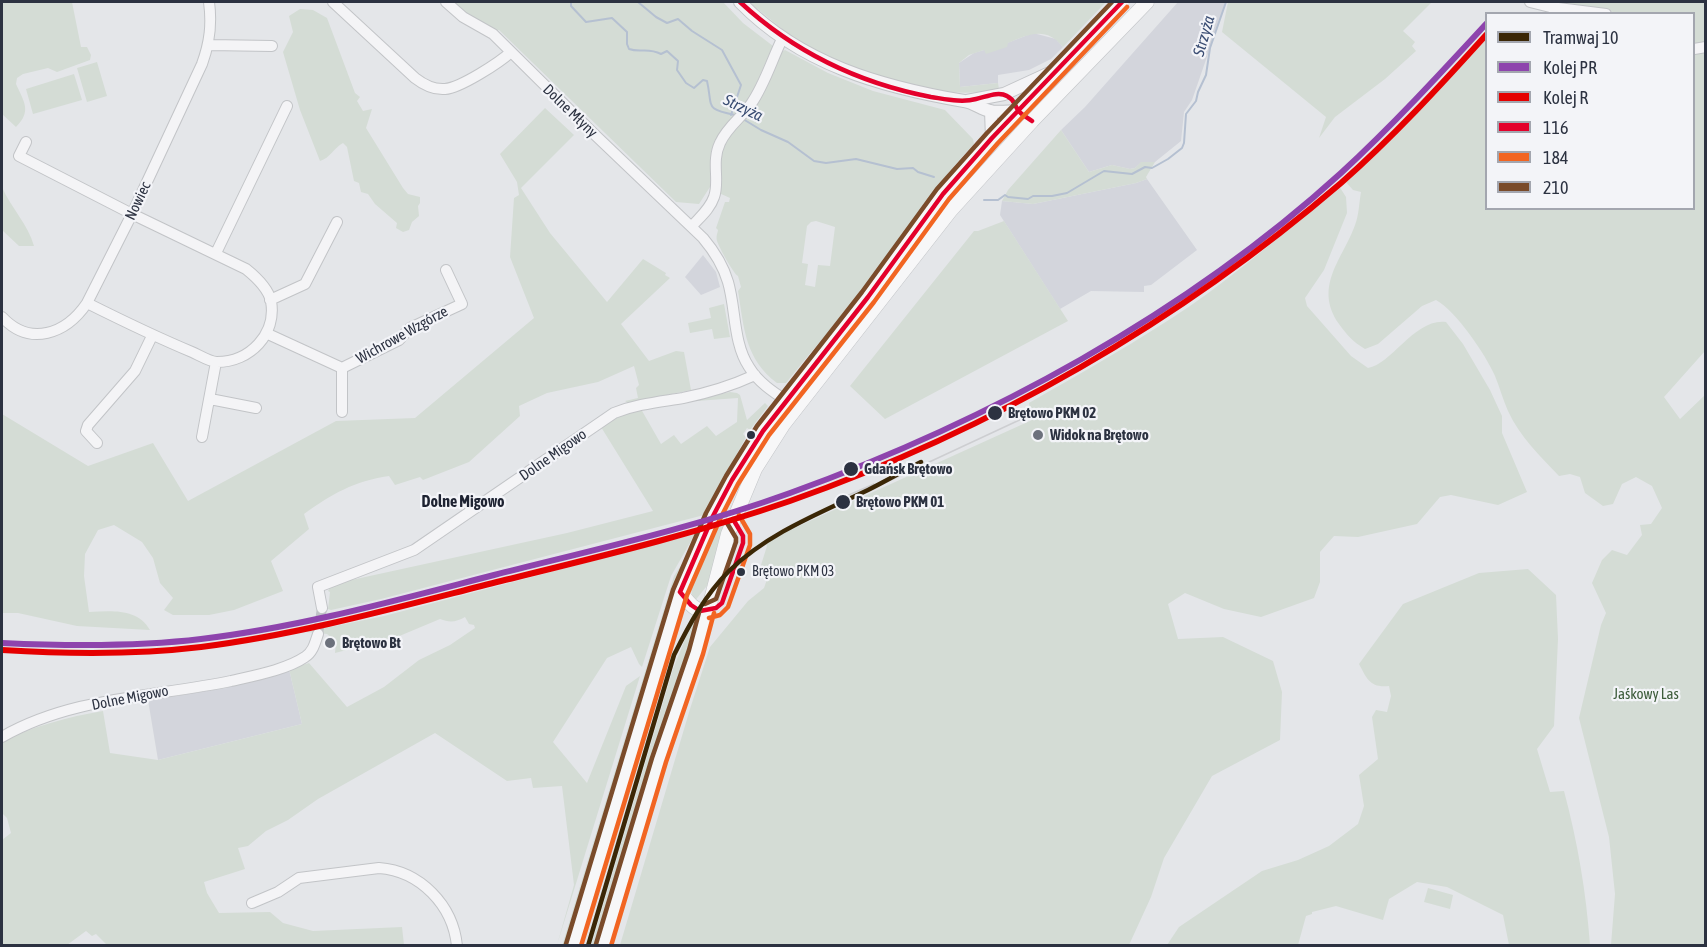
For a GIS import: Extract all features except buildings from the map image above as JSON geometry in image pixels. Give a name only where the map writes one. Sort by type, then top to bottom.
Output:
[{"type":"main road","points":[[573,945],[680,592],[713,516],[732,480],[786,401],[868,297],[943,194],[992,138],[1122,2]]},
{"type":"main road","points":[[603,945],[659,760],[696,652],[733,519],[756,468],[773,439],[951,210],[1032,121],[1147,2]]},
{"type":"main road","points":[[1081,44],[1094,57]]},
{"type":"main road","points":[[680,592],[691,605],[700,611],[707,611]]},
{"type":"street","name":"Nowiec","points":[[2,317],[19,329],[43,334],[67,325],[87,303],[132,214],[209,45],[211,23],[208,2]]},
{"type":"street","points":[[333,2],[415,78],[428,87],[445,89],[455,86],[491,67],[511,52]]},
{"type":"street","name":"Dolne Młyny","points":[[446,2],[463,17],[493,34],[692,226],[715,254],[726,275],[740,347],[748,367],[786,401]]},
{"type":"street","points":[[740,2],[783,37],[818,59],[856,76],[929,95],[967,101],[991,111],[1018,111]]},
{"type":"street","points":[[1530,2],[1590,12]]},
{"type":"street","points":[[692,226],[714,200],[717,152],[722,139],[756,96],[783,37]]},
{"type":"street","points":[[209,45],[272,46]]},
{"type":"street","points":[[967,101],[1004,94],[1057,69]]},
{"type":"street","points":[[1004,94],[1014,100],[1018,111],[1032,121]]},
{"type":"street","points":[[216,253],[287,106]]},
{"type":"street","points":[[991,111],[992,138]]},
{"type":"street","points":[[26,142],[19,156],[132,214],[216,253],[255,276],[270,300],[271,314],[268,334],[246,355],[216,362],[152,336],[87,303]]},
{"type":"street","points":[[270,300],[305,284],[338,222]]},
{"type":"street","name":"Wichrowe Wzgórze","points":[[342,368],[399,340],[410,328],[462,304],[446,270]]},
{"type":"street","name":"Wichrowe Wzgórze","points":[[268,334],[342,368]]},
{"type":"street","points":[[97,443],[86,431],[88,425],[135,372],[152,336]]},
{"type":"street","points":[[202,437],[216,362]]},
{"type":"street","name":"Wichrowe Wzgórze","points":[[342,368],[342,412]]},
{"type":"street","name":"Dolne Migowo","points":[[322,608],[318,587],[414,550],[614,413],[631,406],[711,392],[737,384],[755,375]]},
{"type":"street","points":[[210,399],[256,408]]},
{"type":"street","name":"Dolne Migowo","points":[[2,737],[25,724],[53,713],[119,698],[204,686],[297,662],[308,655],[318,634]]},
{"type":"street","points":[[252,903],[278,892],[299,878],[379,868],[389,869],[407,875],[432,892],[450,917],[457,945]]},
{"type":"shaded area","points":[[1178,2],[1226,2],[1192,100],[1184,112],[1181,141],[1155,162],[1142,162],[1130,169],[1112,165],[1089,172],[1061,130],[1085,107]]},
{"type":"shaded area","points":[[1033,33],[1056,39],[1063,47],[1051,59],[1029,70],[998,75],[998,83],[960,87],[959,63],[974,53]]},
{"type":"shaded area","points":[[1147,179],[1197,250],[1151,285],[1144,286],[1144,292],[1091,291],[1060,309],[1000,215],[1002,201],[1033,204]]},
{"type":"shaded area","points":[[703,255],[716,272],[720,287],[701,295],[685,277]]},
{"type":"shaded area","points":[[289,669],[302,724],[158,760],[148,700],[227,688],[236,683]]},
{"type":"green space","points":[[2,2],[72,2],[81,47],[87,47],[91,55],[90,60],[57,72],[48,68],[23,74],[17,78],[16,84],[24,101],[25,111],[16,127],[2,114]]},
{"type":"green space","points":[[451,2],[723,2],[743,23],[773,46],[750,98],[717,137],[711,151],[710,187],[699,204],[676,202],[499,30],[496,31],[465,15]]},
{"type":"green space","points":[[749,2],[1105,3],[1063,47],[1050,36],[1037,34],[1008,43],[1007,47],[986,54],[984,50],[969,55],[959,63],[960,87],[998,83],[999,89],[963,93],[910,85],[828,59],[795,39]]},
{"type":"green space","points":[[1228,2],[1432,2],[1403,31],[1415,42],[1412,46],[1416,51],[1385,79],[1335,117],[1319,138],[1326,117],[1222,32]]},
{"type":"green space","points":[[1554,2],[1705,2],[1705,43],[1695,44],[1695,12],[1613,12]]},
{"type":"green space","points":[[300,9],[313,10],[327,18],[355,93],[360,97],[357,101],[363,111],[372,109],[366,128],[403,188],[408,194],[420,197],[419,216],[412,222],[409,230],[403,232],[396,228],[397,223],[375,204],[368,194],[361,192],[359,183],[354,181],[347,147],[343,143],[327,158],[320,161],[300,110],[283,52],[293,32],[289,16]]},
{"type":"green space","name":"Jaśkowy Las","points":[[1485,40],[1485,210],[1695,210],[1695,52],[1705,50],[1705,351],[1664,397],[1680,419],[1705,395],[1705,945],[1611,945],[1615,894],[1609,837],[1579,718],[1601,625],[1606,613],[1592,583],[1602,560],[1612,550],[1627,555],[1642,535],[1640,525],[1651,524],[1662,508],[1652,486],[1636,477],[1622,484],[1613,504],[1603,506],[1585,493],[1580,477],[1570,474],[1559,476],[1518,429],[1508,411],[1491,367],[1478,346],[1461,323],[1436,300],[1422,306],[1378,344],[1365,349],[1348,335],[1332,310],[1329,285],[1356,221],[1361,192],[1353,190],[1345,181],[1394,137]]},
{"type":"green space","points":[[785,50],[828,73],[873,91],[945,110],[973,139],[974,144],[935,190],[888,256],[786,383],[777,383],[766,374],[752,353],[742,318],[738,291],[741,287],[738,276],[718,244],[716,228],[725,202],[729,202],[730,198],[719,193],[719,160],[724,142],[781,52]],"holes":[[[816,221],[835,227],[830,266],[818,265],[815,287],[805,285],[808,264],[802,263],[807,226]]]},
{"type":"green space","points":[[97,62],[107,96],[87,102],[77,68]]},
{"type":"green space","points":[[74,74],[82,100],[33,114],[26,89]]},
{"type":"green space","points":[[545,108],[574,135],[521,188],[550,233],[607,302],[643,259],[666,273],[665,275],[670,278],[621,324],[649,361],[676,351],[684,352],[691,390],[628,403],[625,401],[638,398],[636,388],[639,385],[634,366],[598,382],[547,393],[519,406],[520,416],[469,462],[423,480],[420,477],[395,485],[389,476],[365,481],[344,489],[304,514],[309,529],[271,561],[283,591],[234,610],[209,615],[173,615],[164,610],[173,598],[160,583],[153,558],[142,542],[114,525],[98,530],[85,554],[84,576],[89,612],[115,611],[131,614],[145,623],[150,630],[77,626],[18,613],[2,613],[2,414],[88,466],[153,443],[188,501],[336,421],[415,418],[534,318],[510,257],[514,198],[519,195],[517,182],[500,154]]},
{"type":"green space","points":[[1061,130],[1089,172],[1112,165],[1130,169],[1135,168],[1141,162],[1155,162],[1147,179],[1136,183],[1033,204],[1002,201],[1008,190]]},
{"type":"green space","points":[[1339,186],[1346,197],[1347,213],[1324,270],[1305,298],[1307,306],[1351,356],[1368,368],[1386,359],[1424,327],[1446,322],[1463,344],[1490,390],[1502,416],[1502,433],[1527,492],[1498,505],[1451,495],[1440,497],[1417,524],[1358,537],[1334,536],[1320,552],[1320,582],[1314,598],[1261,617],[1224,609],[1185,593],[1168,604],[1178,639],[1223,637],[1273,661],[1282,692],[1280,740],[1212,776],[1164,858],[1151,897],[1129,945],[620,945],[710,647],[748,601],[764,588],[771,568],[761,565],[766,544],[786,532],[1032,420],[1029,403],[1190,306],[1247,263]]},
{"type":"green space","points":[[2,187],[28,230],[34,246],[19,246],[2,230]]},
{"type":"green space","points":[[1004,221],[1068,321],[885,419],[850,386],[974,231]]},
{"type":"green space","points":[[724,304],[730,337],[714,339],[712,329],[690,333],[688,323],[711,318],[709,308]]},
{"type":"green space","points":[[730,392],[740,395],[747,420],[765,403],[768,406],[750,430],[747,428],[743,434],[746,437],[704,515],[381,599],[328,609],[330,592],[328,591],[333,584],[567,533],[653,511],[601,427],[620,415],[641,409],[661,444],[674,435],[681,444],[707,426],[716,436],[737,422],[738,398],[696,401]]},
{"type":"green space","points":[[726,525],[710,582],[694,602],[691,590],[716,528]]},
{"type":"green space","points":[[695,534],[671,576],[642,667],[631,647],[607,658],[553,742],[587,783],[626,686],[640,676],[557,945],[574,885],[562,786],[533,788],[531,778],[507,781],[435,733],[318,799],[288,820],[266,831],[248,846],[238,848],[245,869],[204,882],[207,893],[219,913],[270,912],[283,923],[313,931],[402,927],[404,945],[108,946],[96,934],[92,936],[86,931],[67,945],[2,945],[2,840],[11,833],[7,818],[2,813],[2,741],[51,723],[103,711],[110,753],[158,760],[302,724],[289,669],[309,663],[347,707],[384,687],[419,660],[450,645],[475,628],[465,617],[453,621],[440,619],[397,637],[335,653],[336,641],[327,634],[306,632],[384,616]]},
{"type":"green space","points":[[687,556],[673,593],[567,945],[562,946],[674,576]]},
{"type":"green space","points":[[1528,569],[1556,595],[1558,639],[1554,726],[1537,749],[1550,792],[1564,791],[1581,868],[1590,945],[1509,945],[1503,915],[1447,887],[1417,882],[1389,899],[1383,920],[1336,906],[1312,912],[1306,916],[1298,945],[1167,945],[1179,927],[1262,871],[1298,860],[1329,846],[1358,824],[1364,806],[1359,775],[1378,759],[1372,717],[1376,710],[1387,712],[1391,696],[1389,686],[1373,684],[1359,664],[1403,604],[1479,573]]},
{"type":"green space","points":[[697,616],[700,617],[597,945],[591,946],[673,669]]},
{"type":"green space","points":[[1428,888],[1453,895],[1450,909],[1424,902]]},
{"type":"waterway","name":"Strzyża","points":[[571,2],[571,6],[586,22],[612,18],[627,32],[629,49],[661,54],[667,51],[678,61],[677,70],[686,83],[694,88],[703,80],[707,81],[712,106],[718,111],[735,115]]},
{"type":"waterway","points":[[638,2],[667,23],[678,19],[722,50],[741,85],[731,115]]},
{"type":"waterway","name":"Strzyża","points":[[984,200],[998,200],[1005,195],[1028,199],[1033,196],[1067,193],[1104,171],[1132,174],[1145,167],[1152,168],[1182,148],[1186,114],[1196,101],[1206,75],[1210,48],[1226,2]]},
{"type":"waterway","name":"Strzyża","points":[[743,119],[788,142],[814,161],[826,163],[856,159],[897,169],[913,168],[934,177]]},
{"type":"tunnel","points":[[318,634],[322,608]]},
{"type":"tram line","points":[[867,491],[1028,416]]},
{"type":"tram line","name":"10","points":[[588,946],[674,655],[705,600],[729,571],[777,535],[921,462]]},
{"type":"tram line","points":[[842,498],[874,484]]},
{"type":"rail line","name":"PR","points":[[2,643],[102,645],[176,642],[238,634],[312,620],[680,528],[754,506],[864,465],[1010,398],[1081,359],[1150,317],[1217,272],[1281,224],[1341,173],[1397,119],[1485,25]]},
{"type":"rail line","name":"R","points":[[2,650],[102,653],[176,650],[277,635],[610,554],[754,513],[865,473],[1010,406],[1080,368],[1215,281],[1279,234],[1360,166],[1416,111],[1485,36]]},
{"type":"transit line","name":"116","points":[[740,2],[782,36],[828,63],[853,74],[904,91],[948,100],[965,101],[996,94],[1003,95],[1011,99],[1019,111],[1032,121]]},
{"type":"transit line","name":"210","points":[[566,944],[673,590],[706,513],[726,476],[757,426],[862,292],[937,189],[1112,2]]},
{"type":"transit line","name":"116","points":[[680,592],[713,516],[732,480],[763,431],[868,297],[943,194],[992,138],[1122,2]]},
{"type":"transit line","name":"184","points":[[581,946],[687,595],[738,484],[769,435],[874,302],[949,199],[998,143],[1127,7]]},
{"type":"transit line","name":"184","points":[[709,618],[720,615],[728,607],[750,545],[750,534],[739,515]]},
{"type":"transit line","name":"116","points":[[680,592],[691,605],[700,611],[716,608],[722,603],[743,543],[743,536],[733,519]]},
{"type":"transit line","name":"210","points":[[705,604],[716,599],[736,542],[727,523]]},
{"type":"transit line","name":"210","points":[[596,944],[700,609]]},
{"type":"transit line","name":"184","points":[[611,946],[666,762],[703,654],[714,613]]},
{"type":"place","name":"Brętowo PKM 02","points":[[995,413]]},
{"type":"place","name":"Widok na Brętowo","points":[[1038,435]]},
{"type":"place","name":"Gdańsk Brętowo","points":[[851,469]]},
{"type":"place","name":"Brętowo PKM 01","points":[[843,502]]},
{"type":"place","name":"Brętowo PKM 03","points":[[741,572]]},
{"type":"place","name":"Brętowo Bt","points":[[330,643]]},
{"type":"district","name":"Dolne Migowo","points":[[463,502]]}]
